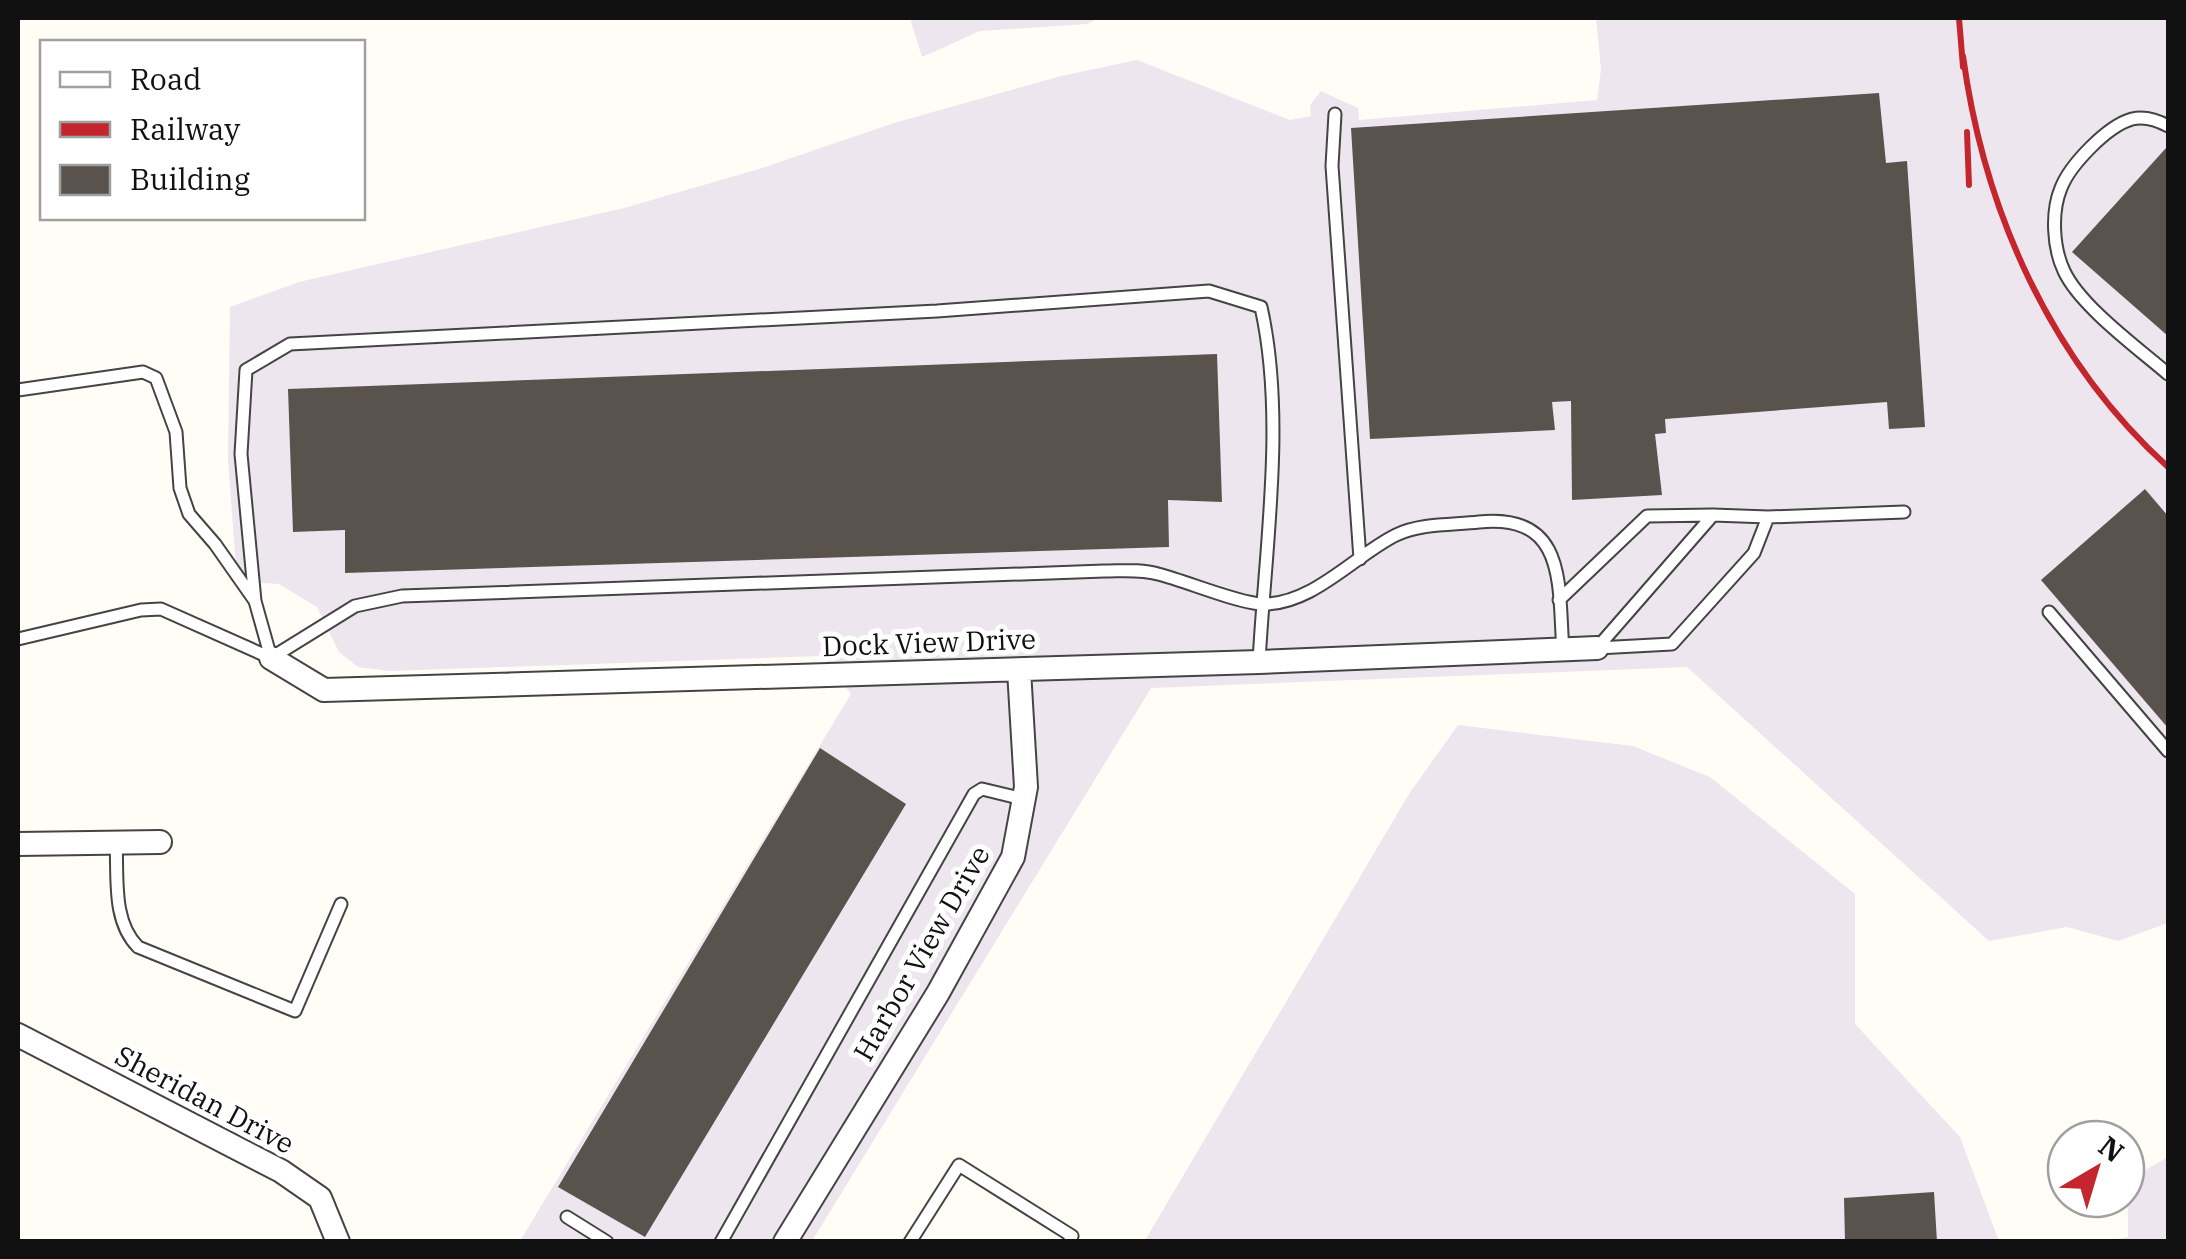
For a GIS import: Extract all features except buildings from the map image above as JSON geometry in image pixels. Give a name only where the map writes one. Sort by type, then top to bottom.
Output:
[{"type":"street","name":"Dock View Drive","points":[[271,658],[324,690],[1597,648]]},
{"type":"street","name":"Harbor View Drive","points":[[786,1242],[938,993],[1013,857],[1026,787],[1019,670]]},
{"type":"street","points":[[18,844],[160,842]]},
{"type":"street","name":"Sheridan Drive","points":[[18,1035],[281,1171],[320,1198],[338,1242]]},
{"type":"lane","points":[[1335,114],[1332,166],[1360,559]]},
{"type":"lane","points":[[2168,126],[2155,119],[2132,119],[2106,134],[2076,162],[2061,186],[2054,209],[2064,273],[2102,318],[2168,374]]},
{"type":"lane","points":[[271,658],[255,601],[241,454],[246,370],[290,344],[937,311],[1209,291],[1261,307],[1270,349],[1273,444],[1260,662]]},
{"type":"lane","points":[[18,390],[143,372],[156,378],[176,432],[180,488],[189,514],[255,601]]},
{"type":"lane","points":[[1559,600],[1648,516],[1904,512]]},
{"type":"lane","points":[[1597,648],[1714,514]]},
{"type":"lane","points":[[1597,648],[1672,644],[1754,553],[1768,517]]},
{"type":"lane","points":[[271,658],[356,606],[402,596],[1104,570],[1154,572],[1262,604],[1304,594],[1392,536],[1410,529],[1507,519],[1533,528],[1551,554],[1563,651]]},
{"type":"lane","points":[[18,639],[142,610],[162,609],[271,658]]},
{"type":"lane","points":[[2049,612],[2168,751]]},
{"type":"lane","points":[[721,1242],[974,794],[982,789],[1023,799]]},
{"type":"lane","points":[[116,843],[120,915],[126,935],[138,947],[295,1011],[342,904]]},
{"type":"lane","points":[[910,1242],[958,1164],[1072,1236],[1069,1242]]},
{"type":"lane","points":[[566,1217],[606,1242]]},
{"type":"shaded area","points":[[910,18],[1099,18],[1087,24],[980,31],[922,57]]},
{"type":"shaded area","points":[[1596,18],[2168,18],[2168,923],[2118,941],[2067,927],[1989,941],[1687,667],[1151,688],[812,1241],[520,1241],[851,694],[822,656],[389,671],[358,667],[339,652],[317,607],[279,584],[237,581],[228,460],[230,307],[299,282],[624,208],[759,169],[894,123],[1061,76],[1137,60],[1290,120],[1311,116],[1310,105],[1321,91],[1358,108],[1359,120],[1597,100],[1601,69]]},
{"type":"shaded area","points":[[1458,725],[1633,746],[1710,777],[1855,894],[1855,1024],[1960,1137],[1999,1241],[1144,1242],[1409,794]]},
{"type":"shaded area","points":[[2168,1157],[2168,1241],[2108,1241],[2128,1237],[2128,1219],[2146,1219],[2146,1170]]},
{"type":"railway","points":[[1959,18],[1963,67]]},
{"type":"railway","points":[[1963,56],[1987,171],[2030,280],[2057,331],[2090,380],[2126,425],[2168,467]]},
{"type":"railway","points":[[1967,132],[1969,185]]}]
